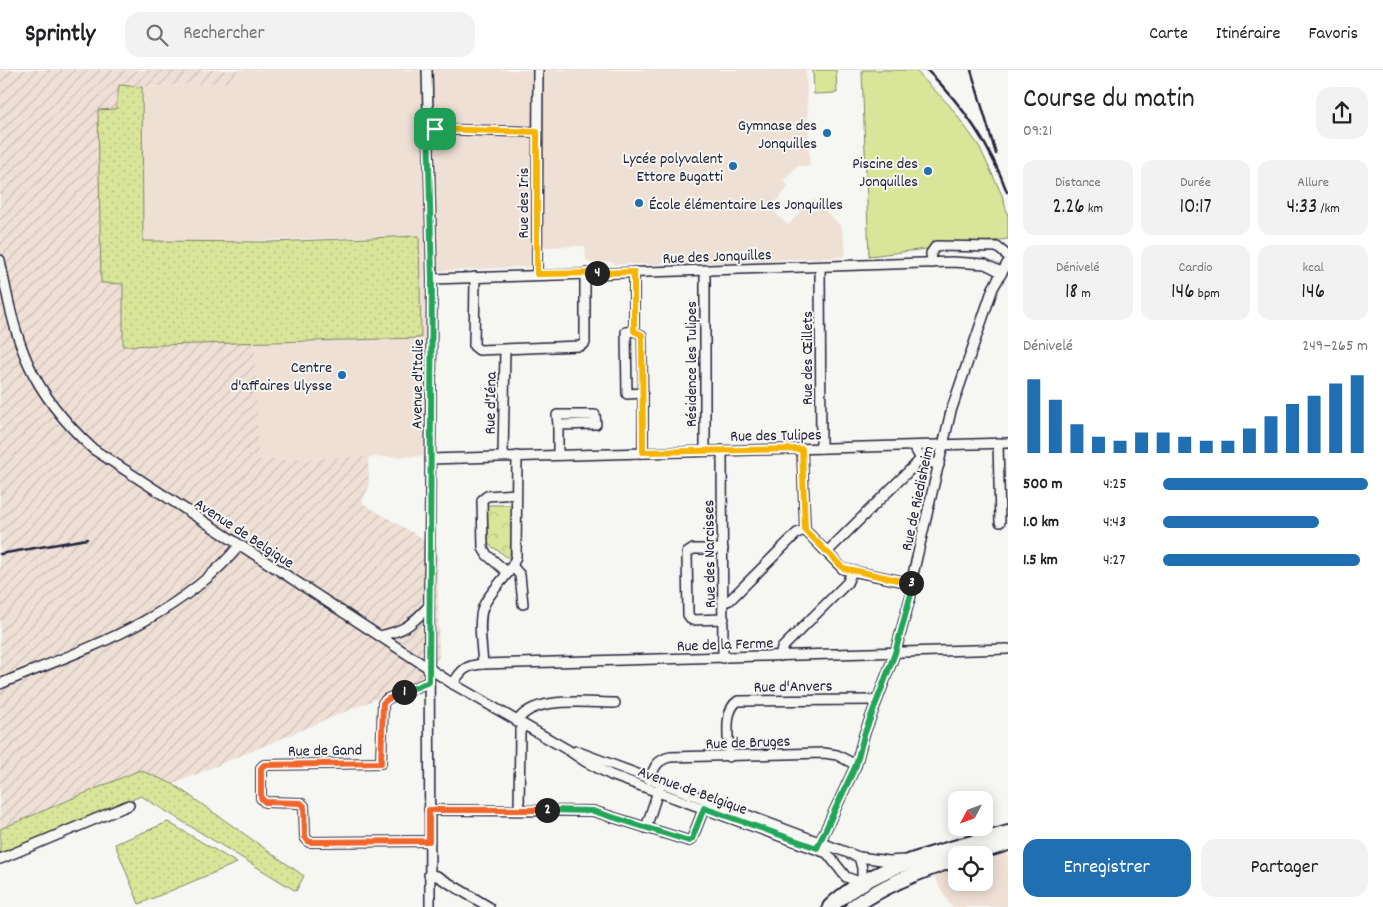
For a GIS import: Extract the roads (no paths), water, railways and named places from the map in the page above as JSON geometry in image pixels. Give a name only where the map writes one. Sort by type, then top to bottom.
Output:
[{"type":"main road","points":[[830,907],[862,883],[922,858],[1008,833]]},
{"type":"main road","points":[[993,848],[1008,843]]},
{"type":"main road","points":[[853,907],[870,895],[928,868],[948,862]]},
{"type":"street","name":"Avenue d'Italie","points":[[427,70],[432,278],[429,606],[430,907]]},
{"type":"street","name":"Rue des Iris","points":[[537,274],[538,70]]},
{"type":"street","points":[[428,129],[537,132]]},
{"type":"street","points":[[932,263],[931,254],[936,246],[997,247],[1008,256]]},
{"type":"street","name":"Avenue de Belgique","points":[[0,260],[11,316],[23,354],[41,390],[67,425],[93,449],[452,684],[520,724],[603,770],[819,845],[834,859],[846,877],[862,883]]},
{"type":"street","name":"Rue de Riedisheim","points":[[819,845],[856,765],[877,700],[895,653],[911,594],[911,583],[939,465],[939,446],[1008,262]]},
{"type":"street","name":"Rue des Jonquilles","points":[[432,278],[932,263],[979,263],[1004,271]]},
{"type":"street","name":"Rue des Œillets","points":[[820,267],[821,448]]},
{"type":"street","points":[[634,272],[634,331]]},
{"type":"street","points":[[474,277],[474,346],[479,350],[505,350],[580,346],[585,343],[585,273]]},
{"type":"street","name":"Résidence les Tulipes","points":[[705,278],[706,451]]},
{"type":"street","points":[[643,394],[627,394],[626,332],[634,331],[642,335],[643,394],[643,452]]},
{"type":"street","name":"Rue d'Iéna","points":[[503,456],[505,350]]},
{"type":"street","points":[[558,425],[558,454]]},
{"type":"street","points":[[998,443],[1000,522]]},
{"type":"street","name":"Rue des Tulipes","points":[[430,459],[1008,443]]},
{"type":"street","points":[[827,552],[921,459],[939,446]]},
{"type":"street","points":[[914,447],[921,459],[939,465]]},
{"type":"street","points":[[802,449],[805,530],[843,568],[852,572],[911,583]]},
{"type":"street","name":"Rue des Narcisses","points":[[722,450],[723,658]]},
{"type":"street","points":[[482,664],[481,614],[484,606],[510,570],[516,557],[517,456]]},
{"type":"street","points":[[516,494],[487,496],[482,500],[483,548],[487,555],[520,575],[523,604]]},
{"type":"street","points":[[724,602],[730,600],[797,533],[805,530]]},
{"type":"street","points":[[0,684],[125,632],[180,599],[239,546]]},
{"type":"street","points":[[723,549],[693,550],[687,553],[688,615],[692,620],[724,619]]},
{"type":"street","points":[[780,656],[782,648],[847,583],[852,572]]},
{"type":"street","points":[[380,636],[401,632],[429,606]]},
{"type":"street","name":"Rue de la Ferme","points":[[452,684],[464,668],[470,665],[482,664],[1008,649]]},
{"type":"street","name":"Rue de Gand","points":[[429,682],[388,699],[383,703],[381,763],[264,765],[261,768],[261,798],[265,802],[301,803],[304,806],[305,837],[309,842],[429,841]]},
{"type":"street","name":"Rue d'Anvers","points":[[729,757],[729,711],[733,704],[738,701],[877,700]]},
{"type":"street","points":[[519,809],[520,724],[526,710],[542,704],[615,703]]},
{"type":"street","name":"Avenue de Belgique","points":[[568,750],[650,780],[659,788],[704,808],[819,845],[859,857],[889,861],[922,858]]},
{"type":"street","name":"Rue de Bruges","points":[[650,780],[660,760],[670,757],[729,757],[824,753],[837,755],[856,765]]},
{"type":"street","points":[[646,828],[659,788]]},
{"type":"street","points":[[0,859],[130,805]]},
{"type":"street","points":[[429,810],[519,809],[593,811],[689,841],[692,839],[704,808]]},
{"type":"street","points":[[859,857],[862,868],[862,883],[870,895]]},
{"type":"street","points":[[429,875],[437,876],[489,907]]},
{"type":"railway","points":[[927,70],[952,97],[974,126],[984,142],[1007,192]]},
{"type":"railway","points":[[971,70],[996,154]]},
{"type":"railway","points":[[0,554],[87,539]]},
{"type":"place","name":"Gymnase des Jonquilles","points":[[827,133]]},
{"type":"place","name":"Lycée polyvalent Ettore Bugatti","points":[[733,166]]},
{"type":"place","name":"Piscine des Jonquilles","points":[[928,171]]},
{"type":"place","name":"École élémentaire Les Jonquilles","points":[[639,203]]},
{"type":"place","name":"Centre d'affaires Ulysse","points":[[342,375]]}]
